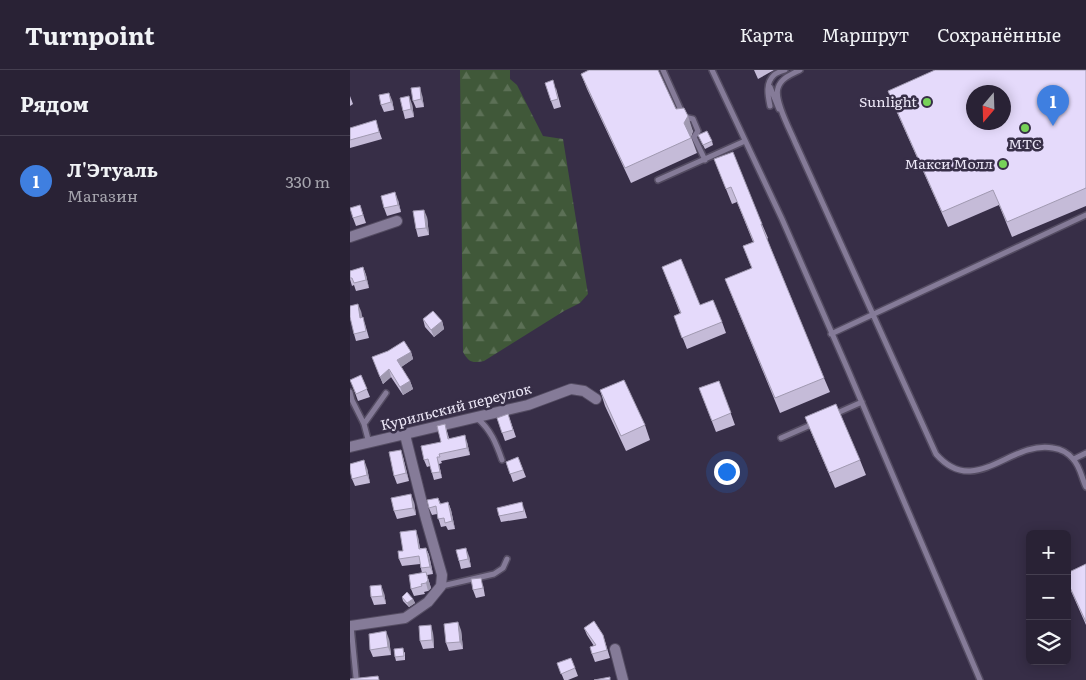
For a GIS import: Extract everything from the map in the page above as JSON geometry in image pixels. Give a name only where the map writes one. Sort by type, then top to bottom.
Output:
[{"type":"street","points":[[350,236],[397,221]]},
{"type":"street","name":"Курильский переулок","points":[[350,448],[528,405],[571,389],[584,391],[596,399]]},
{"type":"street","points":[[351,626],[405,618],[428,602],[441,586],[442,575],[405,435]]},
{"type":"street","points":[[615,649],[623,680]]},
{"type":"lane","points":[[663,70],[684,116],[693,119],[698,131],[694,138],[705,160]]},
{"type":"lane","points":[[712,70],[782,220],[862,402],[980,680]]},
{"type":"lane","points":[[770,106],[767,93],[769,84],[774,75],[785,70]]},
{"type":"lane","points":[[800,70],[788,76],[778,87],[780,104],[936,454],[945,464],[963,471],[981,470],[1035,447],[1061,450],[1074,459],[1086,487]]},
{"type":"lane","points":[[769,84],[774,100],[788,124]]},
{"type":"lane","points":[[658,180],[745,141]]},
{"type":"lane","points":[[831,334],[1086,216]]},
{"type":"lane","points":[[350,392],[364,424],[369,443]]},
{"type":"lane","points":[[364,424],[386,393]]},
{"type":"lane","points":[[826,418],[862,402]]},
{"type":"lane","points":[[476,418],[485,425],[493,436],[502,460]]},
{"type":"lane","points":[[781,438],[817,422]]},
{"type":"lane","points":[[1074,459],[1086,453]]},
{"type":"lane","points":[[441,586],[494,574],[503,568],[507,559]]},
{"type":"lane","points":[[351,626],[356,677]]},
{"type":"green space","points":[[460,70],[510,70],[510,79],[517,85],[543,136],[563,139],[588,294],[580,303],[484,361],[477,362],[469,360],[463,352]]},
{"type":"building","points":[[589,70],[658,70],[676,109],[684,108],[688,116],[684,123],[691,138],[625,168],[581,74]]},
{"type":"building","name":"Макси Молл","points":[[935,70],[1086,70],[1086,188],[1007,222],[993,190],[942,212],[888,91]]},
{"type":"building","points":[[553,80],[558,99],[551,101],[545,83]]},
{"type":"building","points":[[420,87],[421,99],[413,101],[411,88]]},
{"type":"building","points":[[389,93],[391,102],[381,105],[379,95]]},
{"type":"building","points":[[409,96],[411,109],[403,111],[400,98]]},
{"type":"building","points":[[376,120],[379,132],[350,140],[350,128]]},
{"type":"building","points":[[707,131],[712,141],[703,145],[698,135]]},
{"type":"building","points":[[733,152],[824,378],[775,398],[725,279],[752,268],[743,246],[754,242],[731,187],[726,189],[714,159]]},
{"type":"building","points":[[395,192],[398,205],[384,208],[381,196]]},
{"type":"building","points":[[360,205],[363,215],[353,218],[350,208]]},
{"type":"building","points":[[424,210],[426,228],[416,229],[413,211]]},
{"type":"building","points":[[681,259],[700,305],[713,300],[722,322],[682,338],[674,316],[681,313],[662,267]]},
{"type":"building","points":[[363,267],[366,280],[354,283],[352,278],[350,278],[350,271]]},
{"type":"building","points":[[358,304],[360,318],[363,317],[366,331],[354,334],[350,317],[350,306]]},
{"type":"building","points":[[433,311],[442,321],[431,330],[423,319]]},
{"type":"building","points":[[404,341],[411,352],[397,360],[410,381],[400,387],[389,369],[380,377],[372,357],[388,351]]},
{"type":"building","points":[[361,375],[367,389],[356,394],[350,380]]},
{"type":"building","points":[[624,380],[645,425],[621,436],[600,390]]},
{"type":"building","points":[[719,381],[731,413],[712,421],[699,388]]},
{"type":"building","points":[[836,404],[860,460],[829,473],[805,417]]},
{"type":"building","points":[[508,414],[513,430],[502,433],[497,418]]},
{"type":"building","points":[[445,424],[448,439],[465,435],[467,448],[439,454],[440,457],[437,457],[440,472],[432,473],[428,459],[424,460],[421,446],[441,442],[437,426]]},
{"type":"building","points":[[401,450],[406,473],[394,476],[389,452]]},
{"type":"building","points":[[518,457],[523,470],[510,474],[506,462]]},
{"type":"building","points":[[364,460],[367,475],[352,479],[350,464]]},
{"type":"building","points":[[411,494],[413,508],[394,511],[391,498]]},
{"type":"building","points":[[438,498],[440,504],[448,502],[452,521],[445,523],[444,518],[438,519],[436,506],[429,508],[427,500]]},
{"type":"building","points":[[522,502],[524,511],[499,516],[497,508]]},
{"type":"building","points":[[416,530],[419,549],[426,548],[430,567],[421,568],[419,556],[399,559],[398,551],[403,551],[400,532]]},
{"type":"building","points":[[466,548],[468,559],[459,561],[456,550]]},
{"type":"building","points":[[1086,564],[1086,622],[1071,590],[1071,571]]},
{"type":"building","points":[[426,572],[428,580],[426,583],[411,589],[409,575]]},
{"type":"building","points":[[481,578],[483,588],[473,590],[471,579]]},
{"type":"building","points":[[381,585],[383,596],[371,597],[370,586]]},
{"type":"building","points":[[407,592],[413,599],[407,603],[402,597]]},
{"type":"building","points":[[594,621],[603,635],[607,650],[592,654],[590,647],[596,645],[584,628]]},
{"type":"building","points":[[458,622],[460,642],[446,643],[444,624]]},
{"type":"building","points":[[431,625],[432,640],[420,641],[419,626]]},
{"type":"building","points":[[386,631],[388,647],[370,650],[369,634]]},
{"type":"building","points":[[403,648],[404,656],[395,657],[394,649]]},
{"type":"building","points":[[571,658],[575,668],[561,674],[557,663]]},
{"type":"building","points":[[378,676],[379,680],[350,680],[350,679]]},
{"type":"building","points":[[610,677],[610,680],[594,680]]},
{"type":"place","name":"Sunlight","points":[[927,102]]},
{"type":"place","name":"Л'Этуаль","points":[[1053,126]]},
{"type":"place","name":"МТС","points":[[1025,128]]},
{"type":"place","name":"Макси Молл","points":[[1003,164]]}]
